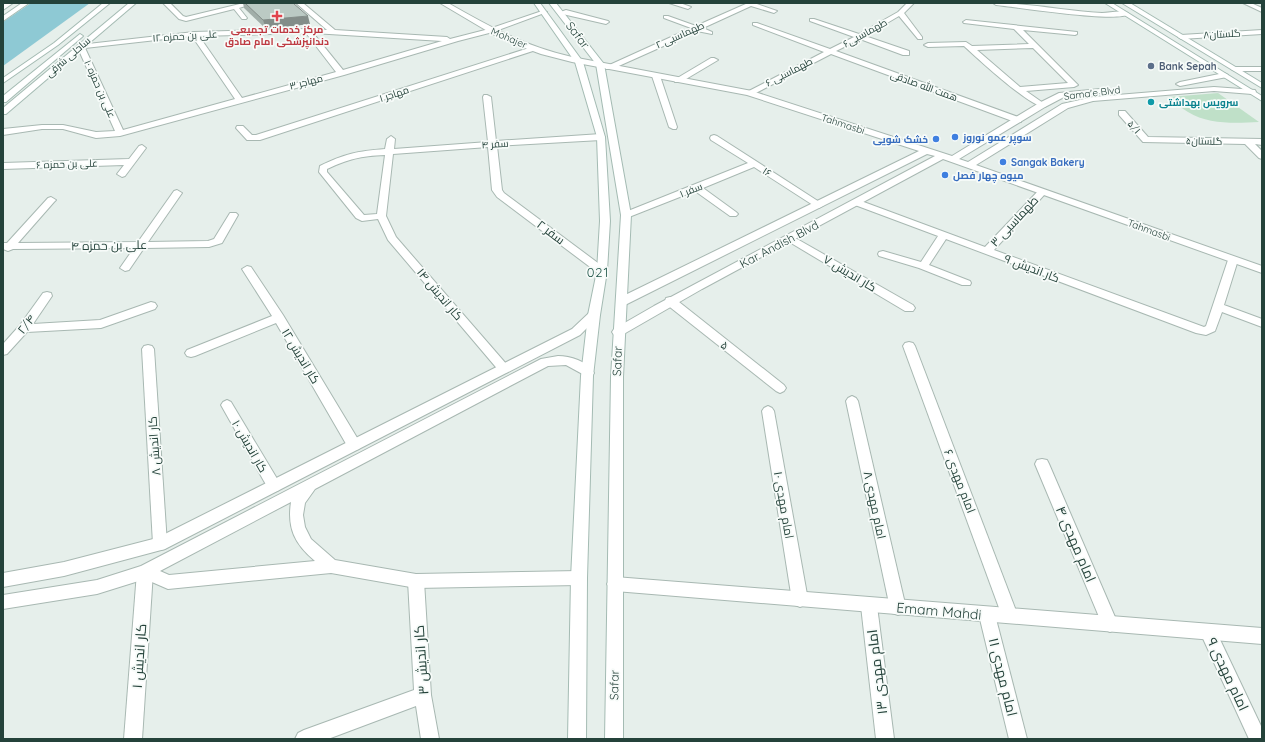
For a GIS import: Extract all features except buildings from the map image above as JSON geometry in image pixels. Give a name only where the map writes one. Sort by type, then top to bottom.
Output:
[{"type":"street","points":[[3,8],[10,3]]},
{"type":"street","points":[[3,19],[26,3]]},
{"type":"street","points":[[3,81],[56,44],[106,3]]},
{"type":"street","name":"ساحلی شرقی","points":[[3,112],[133,3]]},
{"type":"street","points":[[166,3],[181,18],[186,19],[252,3]]},
{"type":"street","points":[[299,3],[332,31]]},
{"type":"street","name":"Mohajer","points":[[443,3],[491,31],[535,49],[579,62],[604,65]]},
{"type":"street","points":[[672,3],[688,7]]},
{"type":"street","name":"۶طهماسبی","points":[[829,52],[859,37],[900,13],[911,3]]},
{"type":"street","points":[[996,3],[1103,15],[1126,14]]},
{"type":"street","points":[[1108,3],[1262,98]]},
{"type":"street","points":[[1125,3],[1262,86]]},
{"type":"street","points":[[1246,3],[1262,10]]},
{"type":"street","points":[[751,4],[774,11]]},
{"type":"street","name":"۲ طهماسبی","points":[[604,65],[751,4]]},
{"type":"street","points":[[234,7],[244,18]]},
{"type":"street","points":[[552,7],[606,22]]},
{"type":"street","name":"۳ مهاجر","points":[[3,132],[42,127],[63,127],[96,135],[120,133],[341,73],[456,39],[491,31],[552,7]]},
{"type":"street","name":"Safar","points":[[552,7],[579,62],[601,137],[605,222],[602,271],[594,315],[588,373],[579,578],[577,739]]},
{"type":"street","name":"Safar","points":[[552,7],[604,65],[626,215],[618,332],[614,739]]},
{"type":"street","points":[[900,13],[920,38]]},
{"type":"street","points":[[666,17],[710,33]]},
{"type":"street","points":[[812,20],[906,53]]},
{"type":"street","points":[[966,22],[1075,33]]},
{"type":"street","name":"همت الله صادقی","points":[[755,24],[1018,120]]},
{"type":"street","points":[[1017,28],[1074,85],[1018,89]]},
{"type":"street","name":"ساحلی شرقی","points":[[3,100],[88,30]]},
{"type":"street","points":[[308,31],[341,73]]},
{"type":"street","name":"۱۲ علی بن حمزه","points":[[81,46],[194,34],[308,31],[332,31],[456,39]]},
{"type":"street","name":"گلستان۸","points":[[1181,37],[1262,32]]},
{"type":"street","points":[[194,34],[240,101]]},
{"type":"street","points":[[3,91],[43,60],[56,44]]},
{"type":"street","points":[[928,45],[966,44],[1018,89],[1042,105]]},
{"type":"street","name":"۱۰ علی بن حمزه","points":[[81,46],[120,133]]},
{"type":"street","points":[[971,48],[1035,46]]},
{"type":"street","name":"۱ مهاجر","points":[[240,128],[252,139],[535,49]]},
{"type":"street","name":"۶ طهماسبی","points":[[749,93],[829,52]]},
{"type":"street","points":[[678,80],[714,60]]},
{"type":"street","name":"Tahmasbi","points":[[604,65],[749,93],[942,156],[1262,270]]},
{"type":"street","points":[[1235,69],[1262,69]]},
{"type":"street","name":"Sama'e Blvd","points":[[952,160],[1042,105],[1062,95],[1190,83],[1210,80],[1224,75]]},
{"type":"street","points":[[656,76],[673,127]]},
{"type":"street","points":[[1190,83],[1201,90]]},
{"type":"street","name":"Sama'e Blvd","points":[[968,166],[1065,106],[1077,102],[1093,99],[1214,89],[1252,92]]},
{"type":"street","points":[[487,97],[491,144]]},
{"type":"street","name":"۵/۱","points":[[1122,113],[1146,140]]},
{"type":"street","name":"۴ سفر","points":[[381,216],[362,218],[359,216],[323,172],[323,168],[328,164],[351,155],[601,137]]},
{"type":"street","name":"۱۶","points":[[714,138],[819,205]]},
{"type":"street","points":[[381,216],[391,140]]},
{"type":"street","name":"گلستان۵","points":[[1146,140],[1262,142]]},
{"type":"street","points":[[1247,141],[1262,156]]},
{"type":"street","name":"۲ سفر","points":[[491,144],[500,195],[602,271]]},
{"type":"street","points":[[122,174],[142,148]]},
{"type":"street","name":"Kar Andish Blvd","points":[[621,302],[926,151]]},
{"type":"street","name":"Kar Andish Blvd","points":[[618,332],[670,301],[858,203],[942,156]]},
{"type":"street","name":"۶ علی بن حمزه","points":[[3,166],[132,162]]},
{"type":"street","name":"۱ سفر","points":[[626,215],[754,164]]},
{"type":"street","points":[[697,188],[733,214]]},
{"type":"street","name":"۳ طهماسبی","points":[[987,251],[1042,192]]},
{"type":"street","points":[[125,268],[178,193]]},
{"type":"street","points":[[3,254],[7,246],[51,200]]},
{"type":"street","name":"۹ کار اندیش","points":[[858,203],[1196,329],[1206,331],[1211,328],[1218,307]]},
{"type":"street","name":"۴ علی بن حمزه","points":[[7,246],[214,243],[218,241],[233,215]]},
{"type":"street","name":"۱۴ کار اندیش","points":[[381,216],[392,238],[504,369]]},
{"type":"street","points":[[923,266],[944,235]]},
{"type":"street","name":"۷ کار اندیش","points":[[790,238],[909,308]]},
{"type":"street","points":[[883,254],[923,266],[966,283]]},
{"type":"street","points":[[1233,260],[1218,307],[1262,323]]},
{"type":"street","name":"۱۲ کار اندیش","points":[[247,269],[279,318],[354,445]]},
{"type":"street","name":"۲/۴","points":[[3,351],[24,328],[47,296]]},
{"type":"street","name":"۵","points":[[670,301],[780,388]]},
{"type":"street","points":[[24,328],[101,324],[151,306]]},
{"type":"street","points":[[3,580],[64,569],[160,544],[576,332],[594,315]]},
{"type":"street","points":[[191,353],[279,318]]},
{"type":"street","name":"۶ امام مهدی","points":[[909,346],[1010,616]]},
{"type":"street","name":"۸ کار اندیش","points":[[148,349],[160,544]]},
{"type":"street","points":[[3,602],[97,586],[145,572],[545,362],[559,359],[569,360],[578,364],[588,373]]},
{"type":"street","name":"۸ امام مهدی","points":[[852,401],[898,608]]},
{"type":"street","name":"۱۰ کار اندیش","points":[[227,406],[274,486]]},
{"type":"street","name":"۱۰ امام مهدی","points":[[768,410],[800,600]]},
{"type":"street","name":"۴ امام مهدی","points":[[1042,464],[1110,624]]},
{"type":"street","points":[[312,484],[298,501],[296,515],[298,527],[306,544],[331,566]]},
{"type":"street","points":[[145,572],[168,582],[331,566],[416,581],[579,578]]},
{"type":"street","name":"۱ کار اندیش","points":[[133,739],[145,572]]},
{"type":"street","name":"۳ کار اندیش","points":[[416,581],[423,695],[430,739]]},
{"type":"street","name":"Emam Mahdi","points":[[616,584],[987,616],[1010,616],[1262,636]]},
{"type":"street","name":"۱۳ امام مهدی","points":[[869,606],[885,739]]},
{"type":"street","name":"۱۱ امام مهدی","points":[[987,616],[1018,739]]},
{"type":"street","name":"۹ امام مهدی","points":[[1208,632],[1258,739]]},
{"type":"street","points":[[304,739],[423,695]]},
{"type":"green space","points":[[1218,93],[1259,122],[1223,122],[1205,119],[1180,107],[1169,97]]},
{"type":"water","points":[[31,3],[90,3],[3,66],[3,22]]},
{"type":"place","name":"مرکز خدمات تجمیعی دندانپزشکی امام صادق","points":[[277,16]]},
{"type":"place","name":"Bank Sepah","points":[[1151,66]]},
{"type":"place","name":"سرویس بهداشتی","points":[[1151,102]]},
{"type":"place","name":"سوپر عمو نوروز","points":[[955,137]]},
{"type":"place","name":"خشک شویی","points":[[936,139]]},
{"type":"place","name":"Sangak Bakery","points":[[1003,162]]},
{"type":"place","name":"میوه چهار فصل","points":[[945,175]]},
{"type":"district","name":"021","points":[[598,272]]}]
